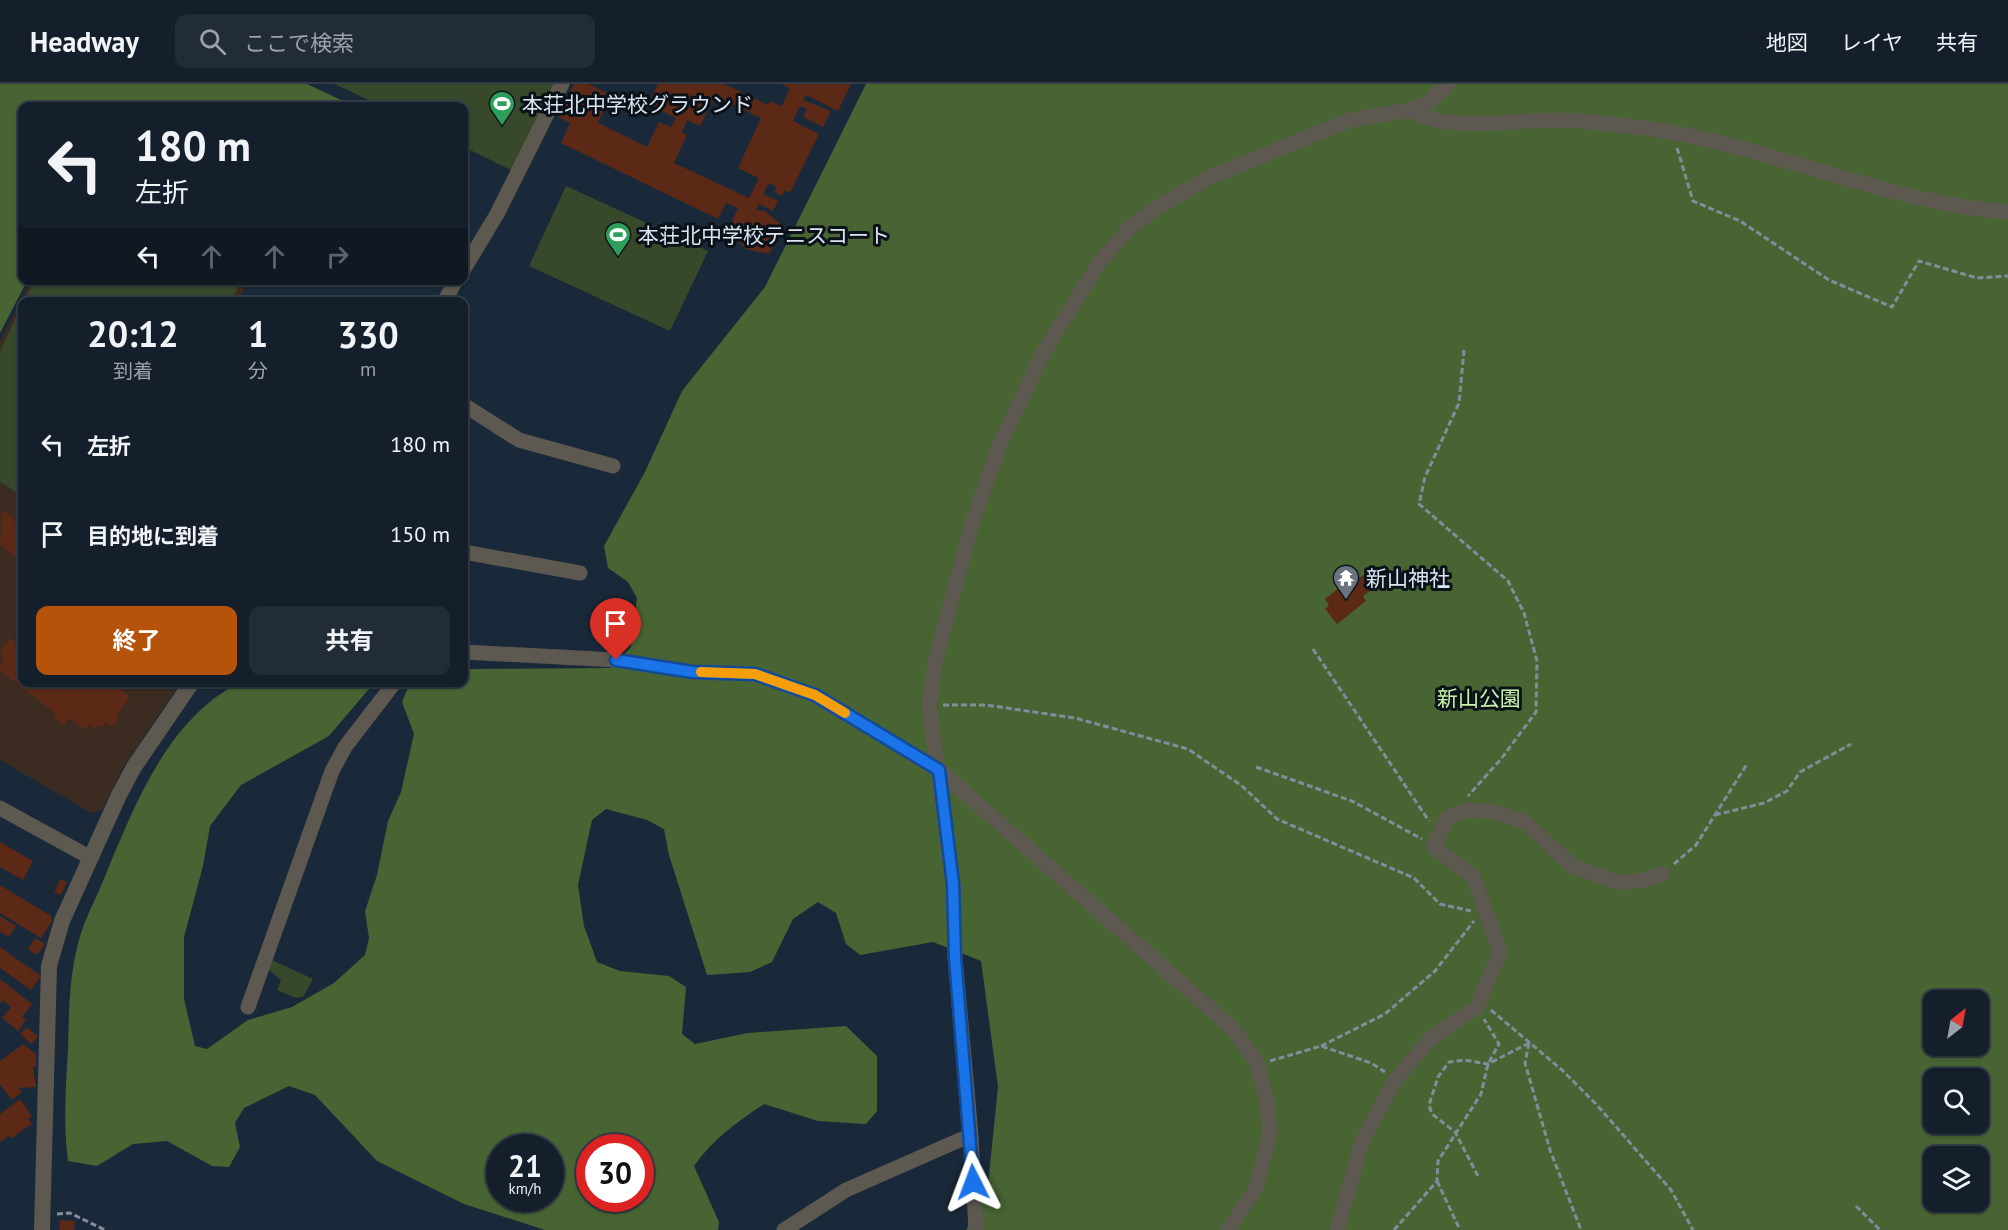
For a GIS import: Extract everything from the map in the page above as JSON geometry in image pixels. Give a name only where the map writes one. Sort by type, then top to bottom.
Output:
[{"type":"street","points":[[468,262],[497,214],[562,84]]},
{"type":"street","points":[[975,1230],[971,1135],[955,957],[953,884],[929,705],[936,657],[973,520],[1000,444],[1043,353],[1098,263],[1130,227],[1161,205],[1210,177],[1350,120],[1411,110],[1429,102],[1448,84]]},
{"type":"street","points":[[1411,110],[1425,118],[1455,123],[1559,120],[1622,125],[1672,134],[1807,166],[1915,198],[1968,209],[2008,212]]},
{"type":"street","points":[[468,408],[519,440],[613,466]]},
{"type":"street","points":[[468,553],[580,573]]},
{"type":"street","points":[[468,652],[616,660],[693,672],[755,674],[815,695],[939,770],[1233,1029],[1257,1063],[1266,1098],[1270,1133],[1256,1188],[1228,1230]]},
{"type":"street","points":[[42,1222],[49,966],[62,921],[134,767],[189,687]]},
{"type":"street","points":[[248,1007],[332,771],[345,747],[391,687]]},
{"type":"street","points":[[0,808],[91,858]]},
{"type":"street","points":[[1337,1230],[1362,1142],[1396,1079],[1430,1039],[1477,1007],[1500,952],[1473,878],[1435,841],[1448,817],[1468,810],[1495,812],[1525,822],[1572,866],[1617,882],[1640,881],[1663,874]]},
{"type":"street","points":[[784,1230],[846,1190],[971,1135]]},
{"type":"path","points":[[1672,134],[1693,201],[1740,221],[1829,280],[1892,308],[1919,261],[1977,279],[2008,276]]},
{"type":"path","points":[[1448,817],[1501,759],[1536,712],[1537,662],[1524,613],[1508,581],[1419,504],[1425,477],[1459,403],[1464,350]]},
{"type":"path","points":[[1313,649],[1435,841]]},
{"type":"path","points":[[929,705],[986,705],[1076,718],[1188,749],[1242,786],[1277,819],[1414,878],[1440,904],[1480,913],[1435,970],[1385,1014],[1321,1046],[1279,1060],[1257,1063]]},
{"type":"path","points":[[1715,815],[1764,803],[1787,791],[1800,772],[1851,744]]},
{"type":"path","points":[[1663,874],[1696,845],[1747,764]]},
{"type":"path","points":[[1256,767],[1352,801],[1435,841]]},
{"type":"path","points":[[1477,1007],[1493,1011],[1562,1070],[1626,1136],[1671,1190],[1693,1230]]},
{"type":"path","points":[[1460,1230],[1437,1181],[1438,1161],[1481,1094],[1488,1064],[1499,1044],[1477,1007]]},
{"type":"path","points":[[1478,1176],[1455,1132],[1432,1114],[1429,1105],[1438,1077],[1449,1062],[1464,1060],[1488,1064],[1529,1043]]},
{"type":"path","points":[[1529,1043],[1525,1063],[1550,1150],[1581,1230]]},
{"type":"path","points":[[1321,1046],[1371,1064],[1396,1079]]},
{"type":"path","points":[[1394,1230],[1437,1181]]},
{"type":"path","points":[[1857,1206],[1880,1230]]},
{"type":"path","points":[[42,1222],[70,1213],[105,1230]]},
{"type":"shaded area","points":[[29,285],[246,285],[246,287],[240,297],[23,297]]},
{"type":"shaded area","points":[[18,306],[18,687],[177,687],[124,766],[102,810],[91,813],[0,760],[0,341]]},
{"type":"green space","points":[[0,84],[307,84],[345,102],[18,102],[18,285],[25,285],[0,333]]},
{"type":"green space","name":"本荘北中学校グラウンド","points":[[335,84],[562,84],[517,173],[468,149],[468,102],[373,102]]},
{"type":"green space","name":"新山公園","points":[[866,84],[2008,84],[2008,1230],[966,1230],[987,1195],[998,1087],[981,961],[933,942],[860,955],[846,944],[836,913],[818,902],[793,919],[772,962],[750,972],[707,975],[669,855],[664,829],[647,820],[606,809],[592,820],[578,885],[584,926],[597,962],[620,971],[669,976],[686,987],[682,1034],[695,1044],[748,1033],[846,1026],[877,1056],[877,1111],[866,1124],[818,1121],[764,1104],[735,1124],[709,1147],[694,1166],[719,1222],[718,1230],[545,1230],[489,1212],[564,1212],[564,1134],[486,1134],[486,1211],[464,1204],[377,1161],[315,1095],[289,1086],[244,1108],[235,1123],[240,1147],[229,1167],[212,1166],[167,1141],[133,1144],[97,1166],[68,1161],[65,1104],[69,1009],[71,983],[80,936],[140,796],[172,743],[191,719],[213,699],[232,687],[371,687],[329,736],[241,785],[210,826],[203,866],[184,937],[184,999],[195,1046],[207,1049],[248,1020],[292,1007],[334,983],[365,955],[369,938],[365,911],[377,875],[388,821],[401,792],[414,734],[402,702],[408,687],[468,687],[468,669],[471,669],[611,668],[631,647],[637,598],[628,582],[608,568],[604,546],[645,472],[682,391],[765,287]]},
{"type":"green space","name":"本荘北中学校テニスコート","points":[[566,186],[708,251],[670,331],[529,266]]},
{"type":"green space","points":[[32,285],[238,285],[234,297],[26,297]]},
{"type":"green space","points":[[18,313],[18,493],[0,482],[0,351]]},
{"type":"green space","points":[[272,960],[313,979],[303,997],[296,998],[277,990],[281,980],[269,970]]},
{"type":"building","points":[[574,84],[588,84],[611,95],[598,123],[647,147],[659,122],[671,127],[676,118],[648,104],[658,84],[724,84],[768,105],[770,101],[782,106],[790,88],[781,84],[851,84],[838,111],[806,95],[803,100],[831,111],[823,127],[803,117],[807,109],[800,106],[793,121],[819,134],[790,193],[785,190],[782,196],[774,192],[777,187],[769,183],[763,194],[778,201],[773,211],[759,204],[756,210],[765,211],[783,226],[769,254],[746,249],[727,232],[738,208],[726,203],[718,219],[561,143],[570,123],[558,117]],"holes":[[[715,96],[761,118],[738,168],[759,178],[749,198],[674,163],[687,135],[682,133],[687,120],[700,126]]]},
{"type":"building","points":[[2,510],[18,522],[18,559],[0,545]]},
{"type":"building","points":[[1365,574],[1375,587],[1363,596],[1366,601],[1337,624],[1325,609],[1329,605],[1325,599],[1340,587],[1342,588],[1351,581],[1353,583]]},
{"type":"building","points":[[10,638],[18,644],[18,685],[0,671],[0,664],[4,659],[0,651]]},
{"type":"building","points":[[21,687],[75,687],[79,690],[81,687],[119,687],[130,697],[116,715],[119,718],[112,727],[106,722],[102,728],[98,725],[95,728],[89,724],[85,730],[69,718],[64,725],[53,717],[55,713]]},
{"type":"building","points":[[0,842],[33,861],[23,880],[0,867]]},
{"type":"building","points":[[60,879],[67,882],[61,895],[54,892]]},
{"type":"building","points":[[0,885],[51,916],[52,921],[41,938],[0,913]]},
{"type":"building","points":[[0,916],[16,926],[9,937],[0,932]]},
{"type":"building","points":[[35,938],[45,944],[37,955],[28,949]]},
{"type":"building","points":[[0,947],[41,976],[31,990],[0,968]]},
{"type":"building","points":[[0,979],[32,1004],[22,1017],[26,1020],[18,1031],[2,1018],[11,1007],[3,1000],[0,1004]]},
{"type":"building","points":[[27,1027],[38,1037],[31,1044],[20,1034]]},
{"type":"building","points":[[23,1044],[36,1054],[36,1066],[33,1066],[36,1087],[19,1088],[22,1092],[12,1100],[0,1085],[0,1061]]},
{"type":"building","points":[[20,1099],[32,1116],[28,1119],[32,1124],[11,1138],[9,1136],[0,1142],[0,1114]]},
{"type":"building","points":[[60,1220],[75,1221],[74,1230],[59,1230]]},
{"type":"slow traffic","points":[[701,672],[755,674],[815,695],[845,713]]},
{"type":"place","name":"本荘北中学校グラウンド","points":[[502,127]]},
{"type":"place","name":"本荘北中学校テニスコート","points":[[618,258]]},
{"type":"place","name":"新山神社","points":[[1346,601]]},
{"type":"route","points":[[616,660],[693,672],[755,674],[815,695],[939,770],[953,884],[955,957],[973,1182]]}]
